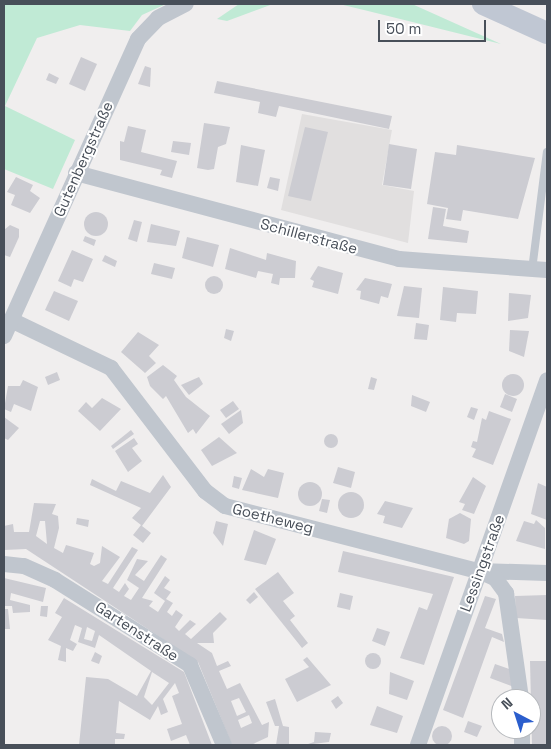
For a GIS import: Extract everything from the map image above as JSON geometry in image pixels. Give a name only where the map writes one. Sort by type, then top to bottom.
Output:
[{"type":"main road","points":[[483,4],[547,33]]},
{"type":"street","name":"Gutenbergstraße","points":[[4,336],[76,173],[142,31],[186,4]]},
{"type":"street","name":"Schillerstraße","points":[[76,173],[377,254],[540,270]]},
{"type":"street","name":"Goetheweg","points":[[11,320],[111,368],[218,502],[479,571],[547,573]]},
{"type":"street","name":"Lessingstraße","points":[[418,745],[547,380]]},
{"type":"street","name":"Gartenstraße","points":[[4,564],[24,566],[55,580],[190,665],[224,745]]},
{"type":"street","points":[[479,571],[495,578],[506,593],[520,689]]},
{"type":"lane","points":[[540,270],[547,152]]},
{"type":"shaded area","points":[[302,114],[392,130],[382,185],[414,191],[408,243],[281,210]]},
{"type":"green space","points":[[4,4],[166,4],[142,15],[130,31],[80,25],[37,38],[5,106],[75,140],[53,189],[4,169]]},
{"type":"green space","points":[[239,4],[273,4],[227,21],[217,19]]},
{"type":"green space","points":[[339,4],[412,4],[501,44],[368,11]]},
{"type":"building","points":[[81,57],[97,64],[85,91],[69,84]]},
{"type":"building","points":[[145,66],[151,68],[150,87],[138,84]]},
{"type":"building","points":[[49,73],[59,78],[56,84],[46,80]]},
{"type":"building","points":[[217,81],[392,116],[389,129],[279,106],[276,117],[258,113],[260,102],[214,93]]},
{"type":"building","points":[[204,123],[230,127],[226,144],[218,147],[214,169],[208,170],[197,168]]},
{"type":"building","points":[[128,126],[146,130],[141,152],[177,161],[172,178],[160,175],[162,170],[120,160],[120,141],[124,142]]},
{"type":"building","points":[[305,127],[328,132],[311,201],[288,196]]},
{"type":"building","points":[[173,141],[191,143],[189,155],[171,152]]},
{"type":"building","points":[[389,144],[417,149],[411,189],[383,185]]},
{"type":"building","points":[[241,145],[265,150],[258,186],[236,182]]},
{"type":"building","points":[[457,145],[535,158],[518,219],[463,210],[461,221],[446,219],[448,208],[427,204],[435,152],[456,155]]},
{"type":"building","points":[[16,177],[33,185],[30,191],[40,198],[30,213],[11,205],[15,195],[7,192]]},
{"type":"building","points":[[270,177],[280,179],[278,191],[267,188]]},
{"type":"building","points":[[433,207],[446,209],[443,226],[469,231],[467,243],[428,239]]},
{"type":"building","points":[[96,212],[105,215],[108,224],[105,233],[96,236],[87,233],[84,224],[87,215]]},
{"type":"building","points":[[134,220],[142,222],[137,242],[128,239]]},
{"type":"building","points":[[151,224],[180,231],[176,246],[147,242]]},
{"type":"building","points":[[10,225],[19,229],[19,237],[10,257],[4,255],[4,230]]},
{"type":"building","points":[[85,236],[96,240],[94,246],[83,241]]},
{"type":"building","points":[[187,237],[219,245],[213,267],[182,258]]},
{"type":"building","points":[[230,248],[266,260],[267,253],[296,261],[295,278],[280,278],[279,285],[271,283],[273,274],[258,271],[256,278],[225,269]]},
{"type":"building","points":[[72,250],[93,259],[83,282],[74,279],[71,287],[58,281]]},
{"type":"building","points":[[105,255],[117,261],[115,267],[102,261]]},
{"type":"building","points":[[154,263],[175,268],[172,279],[151,274]]},
{"type":"building","points":[[318,266],[343,273],[338,294],[312,287],[314,281],[310,279]]},
{"type":"building","points":[[210,276],[218,276],[223,281],[221,292],[210,294],[205,289],[205,281]]},
{"type":"building","points":[[365,278],[392,284],[388,298],[381,296],[379,304],[360,299],[361,291],[356,290]]},
{"type":"building","points":[[404,286],[422,288],[419,318],[397,316]]},
{"type":"building","points":[[443,287],[478,291],[476,314],[457,313],[456,322],[440,320]]},
{"type":"building","points":[[54,291],[78,301],[69,321],[45,310]]},
{"type":"building","points":[[509,293],[531,295],[528,318],[508,321]]},
{"type":"building","points":[[416,323],[429,325],[427,340],[414,339]]},
{"type":"building","points":[[226,329],[234,331],[231,341],[224,338]]},
{"type":"building","points":[[510,330],[529,331],[524,357],[509,351]]},
{"type":"building","points":[[138,332],[159,345],[149,356],[156,363],[145,373],[121,352]]},
{"type":"building","points":[[163,365],[177,376],[174,380],[186,397],[210,416],[196,434],[193,429],[188,433],[166,396],[163,399],[150,386],[147,377]]},
{"type":"building","points":[[57,372],[60,380],[48,385],[45,377]]},
{"type":"building","points":[[513,374],[521,377],[524,385],[521,393],[513,396],[505,393],[502,385],[505,377]]},
{"type":"building","points":[[199,377],[203,384],[189,395],[181,385]]},
{"type":"building","points":[[371,377],[377,379],[374,390],[368,389]]},
{"type":"building","points":[[23,380],[38,387],[31,411],[14,404],[11,412],[4,409],[8,386],[20,386]]},
{"type":"building","points":[[505,394],[517,399],[512,412],[500,407]]},
{"type":"building","points":[[412,395],[430,402],[426,412],[411,406]]},
{"type":"building","points":[[102,398],[121,409],[100,431],[78,411],[86,402],[92,408]]},
{"type":"building","points":[[233,401],[239,409],[226,418],[220,410]]},
{"type":"building","points":[[471,407],[478,409],[474,420],[467,417]]},
{"type":"building","points":[[241,410],[243,423],[229,434],[221,424]]},
{"type":"building","points":[[489,411],[511,419],[493,465],[472,457],[476,449],[471,447],[473,441],[477,442],[482,418],[486,420]]},
{"type":"building","points":[[4,417],[19,428],[8,440],[4,438]]},
{"type":"building","points":[[131,430],[134,434],[113,449],[111,446]]},
{"type":"building","points":[[328,434],[334,434],[338,441],[334,448],[328,448],[324,444],[324,438]]},
{"type":"building","points":[[219,437],[237,453],[212,466],[201,450]]},
{"type":"building","points":[[134,438],[138,444],[132,448],[142,461],[128,472],[115,451]]},
{"type":"building","points":[[338,467],[355,472],[351,488],[333,483]]},
{"type":"building","points":[[251,469],[264,477],[268,469],[284,473],[278,498],[242,490]]},
{"type":"building","points":[[163,475],[171,487],[142,526],[151,533],[143,543],[133,535],[141,525],[132,518],[141,508],[90,485],[92,479],[116,491],[121,481],[150,493]]},
{"type":"building","points":[[234,476],[242,478],[239,489],[232,487]]},
{"type":"building","points":[[473,477],[486,486],[474,514],[462,510],[465,504],[459,502]]},
{"type":"building","points":[[310,482],[319,485],[322,494],[319,503],[310,506],[301,503],[298,494],[301,485]]},
{"type":"building","points":[[538,483],[547,487],[547,520],[531,514]]},
{"type":"building","points":[[351,492],[360,496],[364,505],[360,514],[351,518],[342,514],[338,505],[342,496]]},
{"type":"building","points":[[322,499],[330,500],[327,513],[319,511]]},
{"type":"building","points":[[385,501],[413,508],[402,528],[383,523],[385,516],[377,514]]},
{"type":"building","points":[[34,503],[56,504],[52,514],[58,516],[59,528],[54,548],[63,553],[66,545],[94,553],[90,564],[94,566],[100,563],[102,546],[120,557],[102,581],[108,584],[132,547],[138,550],[113,588],[119,592],[125,583],[129,589],[124,596],[131,600],[139,588],[127,580],[137,559],[148,561],[135,575],[144,581],[161,555],[167,559],[142,598],[153,601],[149,606],[158,612],[165,601],[154,593],[165,576],[170,580],[164,588],[171,592],[166,599],[173,603],[167,612],[172,616],[176,610],[183,615],[175,627],[179,631],[190,620],[196,624],[185,634],[191,639],[220,612],[227,619],[213,633],[214,643],[197,643],[212,653],[217,666],[228,661],[231,666],[219,671],[227,689],[240,683],[262,725],[269,722],[268,737],[251,745],[232,745],[198,662],[26,549],[4,550],[4,526],[13,524],[14,532],[29,532]],"holes":[[[40,521],[45,521],[47,544],[36,536]],[[239,698],[246,712],[237,716],[231,701]],[[249,715],[252,723],[241,728],[238,720]]]},
{"type":"building","points":[[460,513],[471,519],[469,541],[464,544],[446,538],[449,519]]},
{"type":"building","points":[[77,518],[89,520],[88,527],[76,524]]},
{"type":"building","points":[[536,520],[545,528],[545,549],[516,541],[524,521],[534,524]]},
{"type":"building","points":[[216,521],[228,524],[223,546],[213,533]]},
{"type":"building","points":[[254,530],[276,539],[266,565],[244,560]]},
{"type":"building","points":[[343,551],[454,577],[424,665],[400,658],[419,607],[427,610],[433,594],[338,572]]},
{"type":"building","points":[[278,572],[294,593],[283,601],[295,616],[290,620],[308,643],[302,648],[255,589]]},
{"type":"building","points":[[4,578],[46,588],[43,602],[11,593],[10,600],[30,605],[30,612],[13,613],[12,606],[4,606]]},
{"type":"building","points":[[254,592],[258,597],[250,604],[246,600]]},
{"type":"building","points":[[340,593],[353,596],[350,610],[337,607]]},
{"type":"building","points":[[547,595],[547,620],[516,618],[515,596]]},
{"type":"building","points":[[485,596],[496,599],[485,628],[502,634],[504,642],[492,637],[463,718],[443,710]]},
{"type":"building","points":[[64,598],[184,672],[212,745],[190,745],[186,735],[171,741],[167,729],[182,724],[172,696],[179,693],[175,683],[163,699],[168,712],[161,715],[158,706],[150,720],[119,701],[116,733],[125,734],[124,739],[115,739],[115,745],[79,745],[86,677],[108,679],[137,696],[151,671],[99,635],[95,648],[78,642],[82,628],[75,625],[70,640],[77,644],[73,651],[66,648],[66,662],[58,660],[61,646],[48,640],[62,617],[55,613]],"holes":[[[87,627],[95,631],[92,641],[84,639]],[[152,672],[169,683],[152,705],[144,697]]]},
{"type":"building","points":[[41,606],[48,606],[47,617],[40,616]]},
{"type":"building","points":[[4,609],[8,609],[10,629],[4,629]]},
{"type":"building","points":[[377,628],[390,632],[385,646],[372,641]]},
{"type":"building","points":[[95,652],[102,656],[99,664],[91,661]]},
{"type":"building","points":[[370,653],[376,653],[381,658],[379,667],[370,669],[365,664],[365,658]]},
{"type":"building","points":[[307,657],[331,685],[297,702],[285,679],[309,667],[303,660]]},
{"type":"building","points":[[530,661],[547,661],[547,745],[532,745],[532,739],[541,739],[541,689],[531,689]]},
{"type":"building","points":[[495,664],[515,671],[514,687],[490,678]]},
{"type":"building","points":[[390,672],[414,681],[407,700],[389,694]]},
{"type":"building","points":[[338,696],[343,703],[336,709],[331,701]]},
{"type":"building","points":[[275,699],[283,726],[289,727],[289,745],[276,745],[279,726],[275,726],[266,702]]},
{"type":"building","points":[[377,706],[403,716],[397,733],[370,725]]},
{"type":"building","points":[[468,721],[482,726],[477,737],[464,732]]},
{"type":"building","points":[[442,726],[449,729],[452,736],[449,743],[442,746],[435,743],[432,736],[435,729]]},
{"type":"building","points":[[315,732],[331,733],[329,742],[305,745],[314,742]]}]
